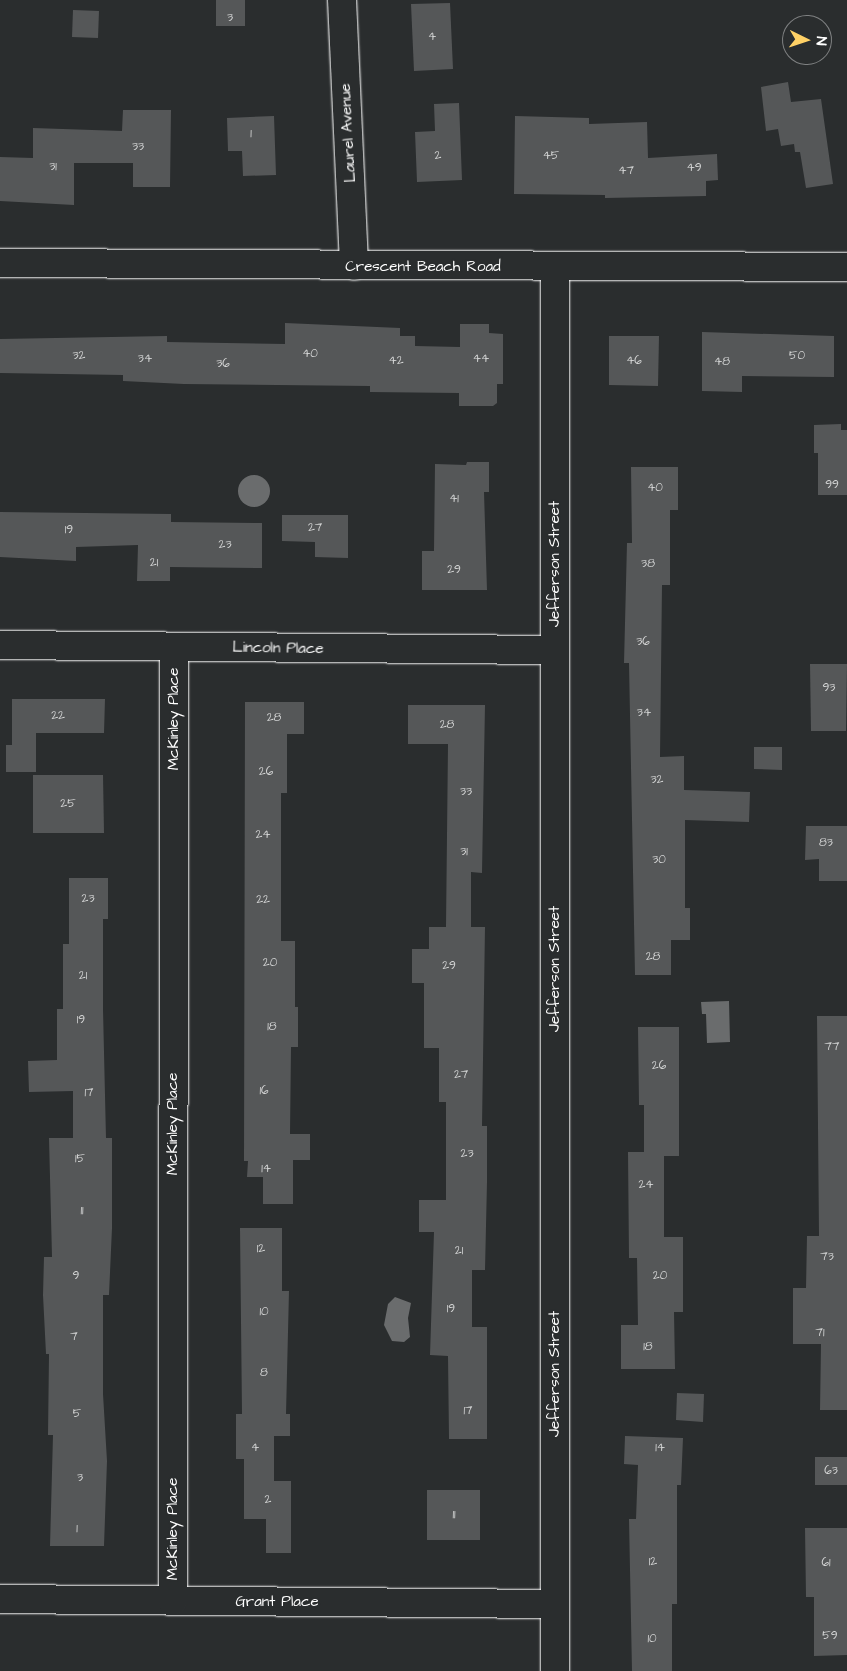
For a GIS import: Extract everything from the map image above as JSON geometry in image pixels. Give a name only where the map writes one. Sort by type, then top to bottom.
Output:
[{"type":"street","name":"Laurel Avenue","points":[[342,0],[354,266]]},
{"type":"street","name":"Crescent Beach Road","points":[[0,263],[555,268],[847,267]]},
{"type":"street","name":"Jefferson Street","points":[[555,268],[555,1671]]},
{"type":"street","name":"Lincoln Place","points":[[0,645],[555,650]]},
{"type":"street","name":"McKinley Place","points":[[173,1601],[174,647]]},
{"type":"street","name":"Grant Place","points":[[0,1600],[555,1604]]},
{"type":"shaded area","points":[[254,475],[266,479],[270,491],[266,503],[254,507],[242,503],[238,491],[242,479]]},
{"type":"shaded area","points":[[729,1001],[730,1042],[707,1043],[706,1014],[702,1014],[701,1002]]},
{"type":"shaded area","points":[[395,1297],[411,1303],[408,1318],[410,1337],[404,1342],[392,1341],[384,1325],[388,1304]]},
{"type":"building","points":[[216,0],[245,0],[245,26],[216,26]]},
{"type":"building","points":[[450,3],[453,69],[414,71],[411,4]]},
{"type":"building","points":[[73,10],[99,11],[98,38],[72,37]]},
{"type":"building","points":[[788,82],[791,102],[821,99],[833,184],[806,188],[800,152],[795,152],[794,144],[781,146],[778,129],[766,131],[761,87]]},
{"type":"building","points":[[459,103],[462,180],[417,182],[415,132],[435,131],[434,104]]},
{"type":"building","points":[[123,110],[171,110],[170,187],[133,187],[133,163],[74,163],[74,205],[0,201],[0,157],[33,158],[33,128],[122,131]]},
{"type":"building","points":[[274,116],[276,175],[243,176],[242,151],[228,151],[227,118]]},
{"type":"building","points":[[515,116],[589,118],[589,124],[647,122],[648,158],[717,154],[718,180],[706,181],[706,196],[605,198],[605,195],[514,194]]},
{"type":"building","points":[[285,323],[400,328],[400,336],[415,336],[415,346],[460,347],[460,324],[489,324],[489,333],[503,334],[503,384],[497,384],[497,403],[493,406],[459,406],[459,393],[370,392],[370,386],[184,384],[123,381],[123,375],[0,373],[0,339],[167,336],[167,342],[285,344]]},
{"type":"building","points":[[702,332],[834,336],[834,377],[742,376],[742,392],[702,391]]},
{"type":"building","points":[[609,336],[659,336],[658,386],[609,385]]},
{"type":"building","points":[[841,424],[841,430],[847,430],[847,495],[818,495],[818,453],[814,453],[814,425]]},
{"type":"building","points":[[467,462],[489,462],[489,492],[484,492],[487,590],[422,590],[422,551],[434,551],[435,464],[466,465]]},
{"type":"building","points":[[631,467],[678,467],[678,510],[670,510],[670,585],[662,585],[660,757],[684,756],[684,790],[750,792],[749,822],[685,820],[685,908],[690,908],[690,940],[671,940],[671,975],[635,975],[629,663],[624,663],[627,543],[632,543]]},
{"type":"building","points":[[0,512],[171,514],[171,522],[262,523],[262,568],[170,567],[170,581],[137,581],[138,545],[76,547],[76,561],[0,557]]},
{"type":"building","points":[[282,515],[348,515],[348,558],[315,557],[315,542],[282,541]]},
{"type":"building","points":[[810,664],[847,664],[846,731],[811,731]]},
{"type":"building","points":[[12,699],[105,699],[104,733],[36,733],[36,772],[6,772],[6,745],[12,745]]},
{"type":"building","points":[[245,702],[304,702],[304,734],[287,734],[287,793],[281,793],[281,941],[295,941],[295,1007],[298,1007],[298,1047],[291,1047],[290,1134],[310,1134],[310,1160],[293,1160],[293,1204],[263,1204],[263,1177],[247,1177],[248,1161],[244,1161]]},
{"type":"building","points":[[408,705],[485,705],[482,873],[471,872],[471,927],[485,927],[482,1126],[487,1126],[487,1182],[485,1270],[472,1270],[472,1327],[487,1327],[487,1439],[449,1439],[448,1356],[430,1355],[434,1232],[419,1232],[419,1200],[446,1200],[446,1102],[439,1102],[439,1048],[424,1048],[424,983],[412,983],[412,949],[429,949],[429,927],[446,927],[448,744],[408,744]]},
{"type":"building","points":[[754,747],[782,747],[782,770],[754,769]]},
{"type":"building","points":[[33,775],[103,775],[104,833],[33,833]]},
{"type":"building","points":[[806,826],[847,826],[847,881],[819,881],[819,859],[805,860]]},
{"type":"building","points":[[69,878],[108,878],[108,919],[103,919],[103,1009],[106,1138],[112,1138],[112,1228],[109,1295],[103,1295],[103,1394],[107,1461],[104,1546],[50,1546],[53,1435],[48,1435],[49,1354],[46,1354],[43,1295],[44,1257],[52,1257],[49,1138],[73,1138],[73,1091],[29,1092],[28,1061],[57,1060],[57,1009],[63,1009],[63,944],[69,944]]},
{"type":"building","points":[[817,1016],[847,1016],[847,1410],[820,1410],[821,1344],[793,1344],[793,1288],[806,1288],[807,1236],[819,1236]]},
{"type":"building","points":[[638,1027],[679,1027],[679,1156],[664,1156],[664,1237],[683,1237],[683,1312],[674,1312],[675,1369],[621,1369],[621,1325],[638,1325],[637,1258],[629,1258],[628,1152],[644,1152],[644,1105],[639,1105]]},
{"type":"building","points":[[240,1228],[282,1228],[282,1291],[289,1291],[286,1414],[290,1414],[290,1436],[274,1436],[274,1481],[291,1481],[291,1553],[266,1553],[266,1519],[244,1519],[244,1459],[236,1459],[236,1414],[242,1414]]},
{"type":"building","points":[[677,1393],[704,1394],[703,1422],[676,1420]]},
{"type":"building","points":[[625,1436],[683,1438],[681,1485],[677,1485],[677,1604],[672,1604],[672,1671],[632,1671],[629,1519],[636,1519],[638,1465],[624,1464]]},
{"type":"building","points":[[815,1457],[847,1457],[847,1485],[815,1485]]},
{"type":"building","points":[[427,1490],[480,1490],[480,1540],[427,1540]]},
{"type":"building","points":[[805,1528],[847,1528],[847,1655],[814,1656],[814,1597],[806,1597]]}]
